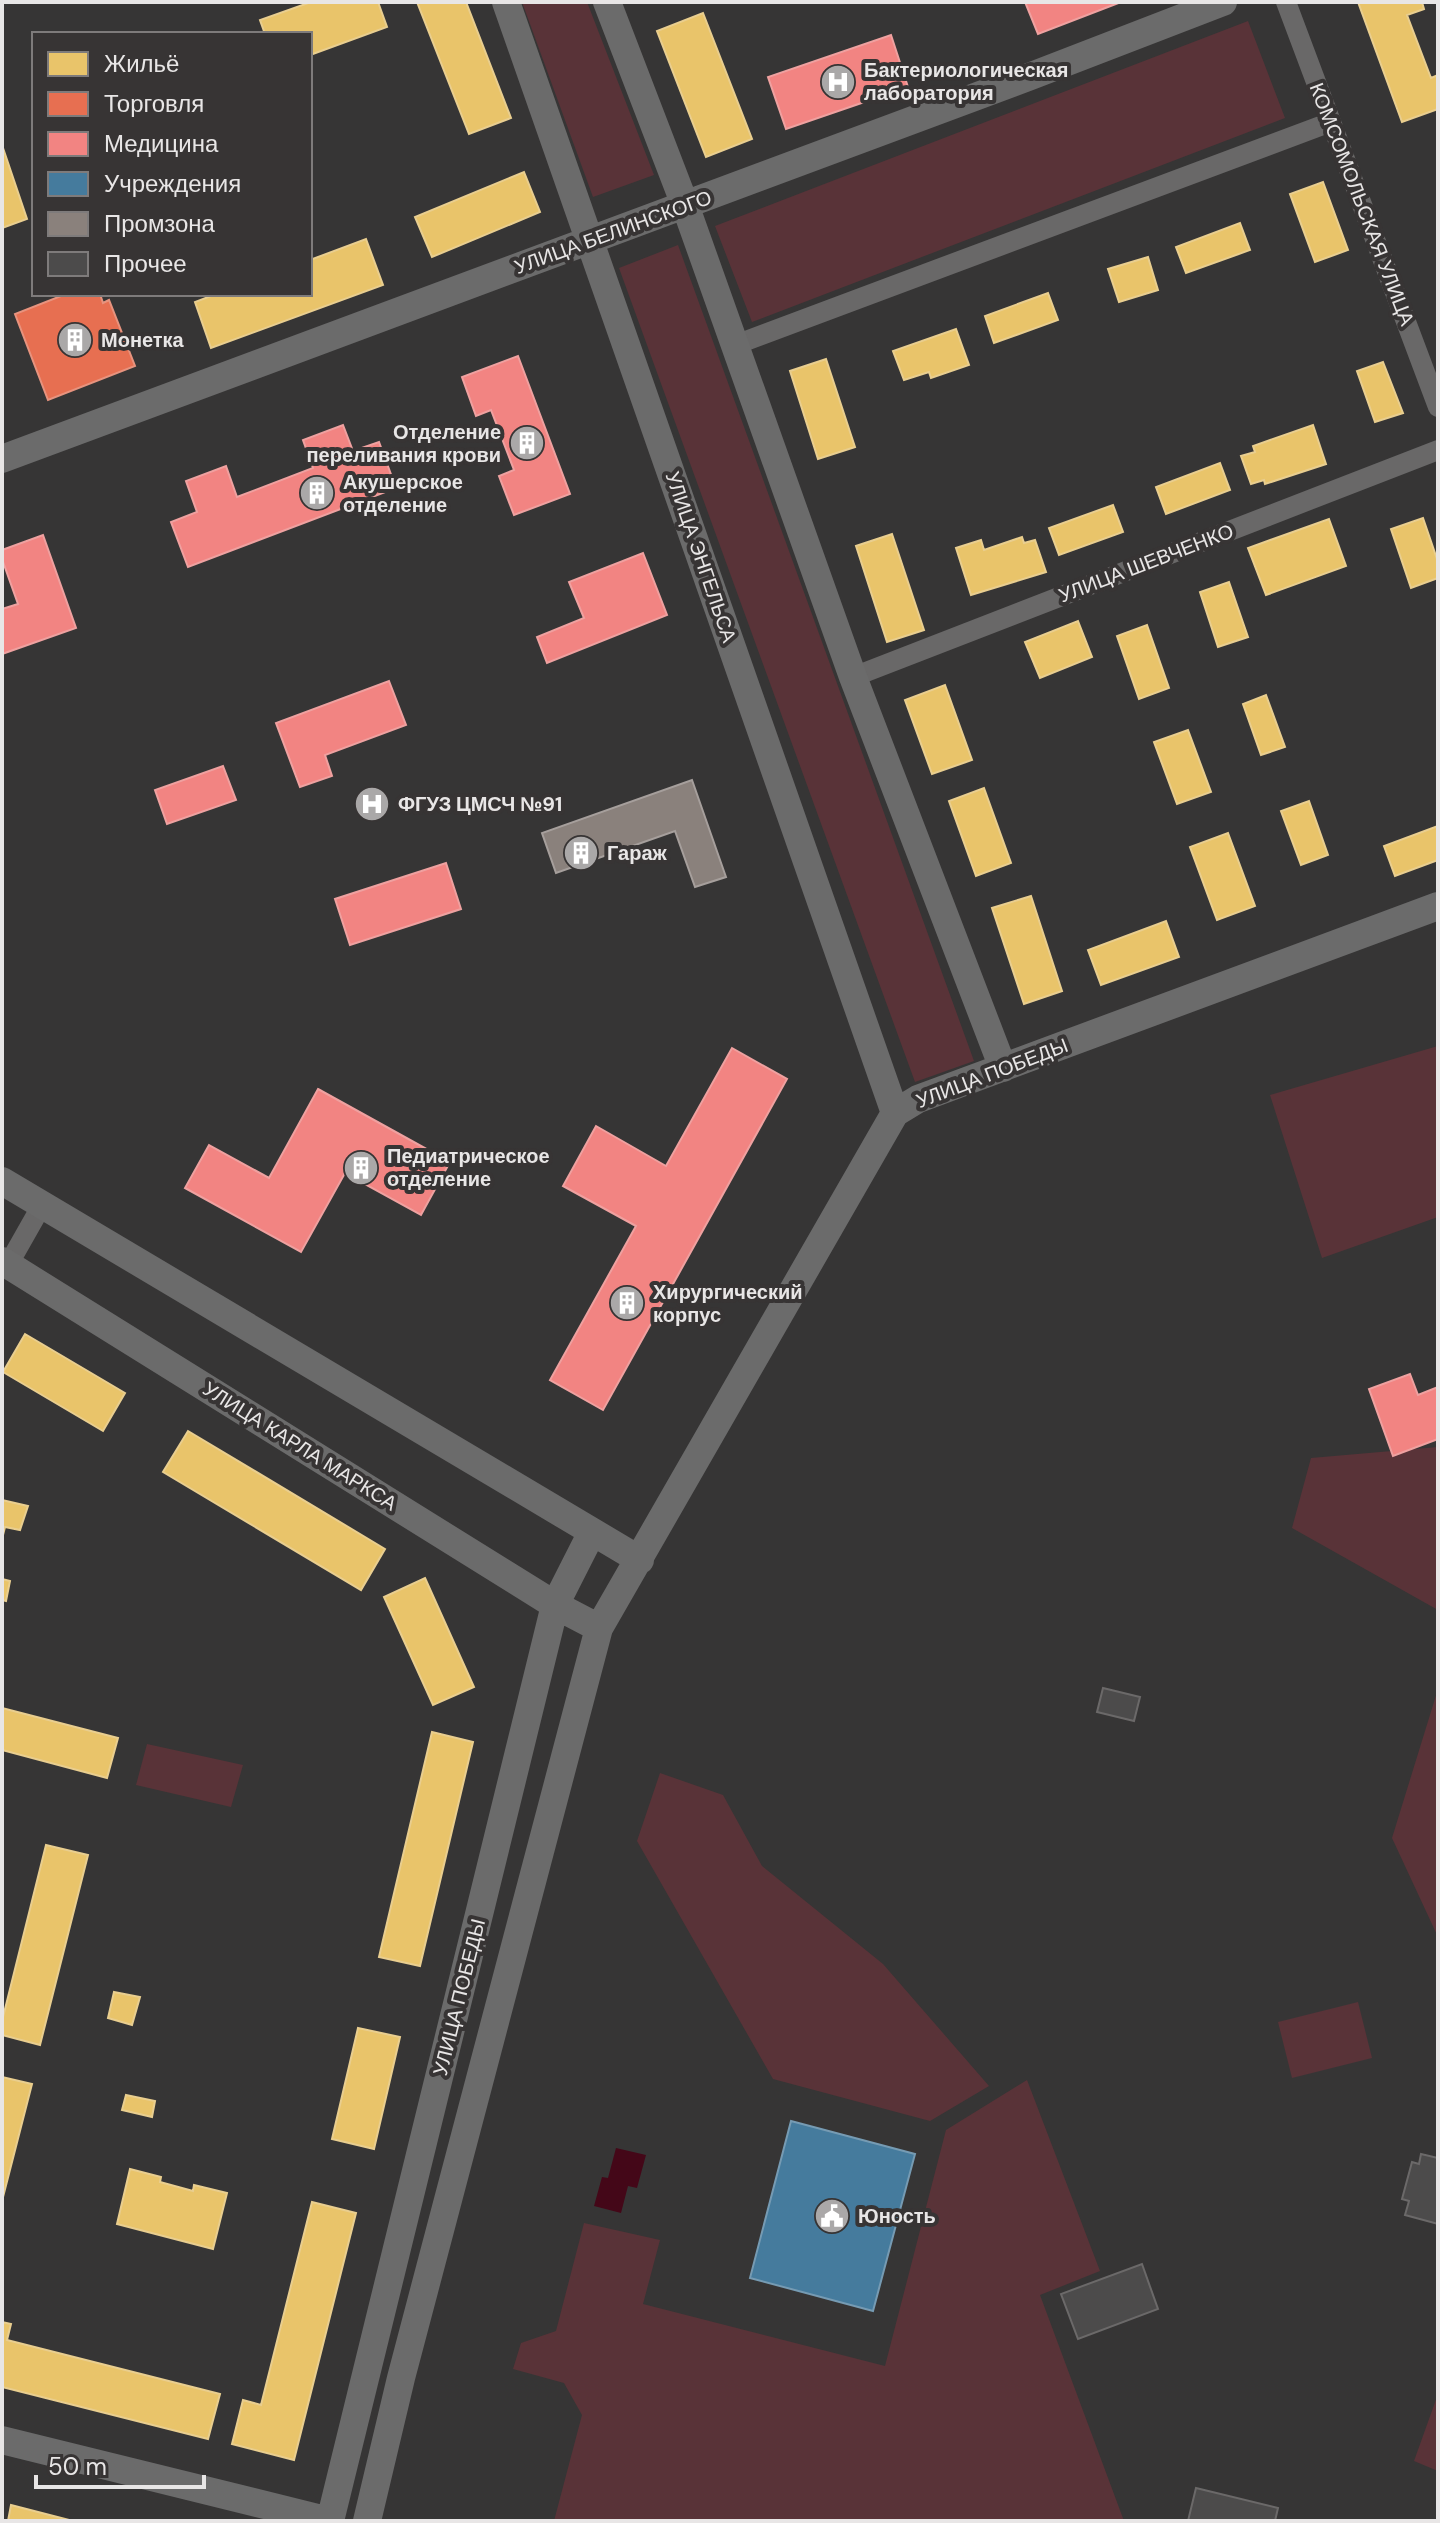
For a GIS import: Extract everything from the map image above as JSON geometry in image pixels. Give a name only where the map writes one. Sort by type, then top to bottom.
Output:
[{"type":"main road","name":"УЛИЦА ЭНГЕЛЬСА","points":[[506,2],[895,1113]]},
{"type":"main road","points":[[607,2],[685,205],[853,677],[1003,1068]]},
{"type":"main road","name":"УЛИЦА БЕЛИНСКОГО","points":[[2,459],[1223,2]]},
{"type":"main road","name":"УЛИЦА ПОБЕДЫ","points":[[367,2521],[401,2378],[599,1628],[895,1113],[918,1099],[1438,906]]},
{"type":"main road","points":[[2,1181],[640,1560]]},
{"type":"main road","name":"УЛИЦА КАРЛА МАРКСА","points":[[5,1263],[555,1605],[599,1628]]},
{"type":"main road","name":"УЛИЦА ПОБЕДЫ","points":[[330,2521],[555,1605],[592,1532]]},
{"type":"main road","points":[[2,2440],[330,2521]]},
{"type":"street","name":"КОМСОМОЛЬСКАЯ УЛИЦА","points":[[1286,2],[1438,407]]},
{"type":"street","points":[[735,345],[1331,122]]},
{"type":"street","name":"УЛИЦА ШЕВЧЕНКО","points":[[853,677],[1438,450]]},
{"type":"street","points":[[5,1263],[42,1205]]},
{"type":"shaded area","points":[[522,2],[587,2],[654,175],[593,197]]},
{"type":"shaded area","points":[[1248,21],[1285,118],[752,322],[715,226]]},
{"type":"shaded area","points":[[678,245],[974,1061],[915,1082],[619,268]]},
{"type":"shaded area","points":[[1438,1046],[1438,1217],[1322,1258],[1270,1095]]},
{"type":"shaded area","points":[[1438,1447],[1438,1610],[1292,1528],[1311,1458]]},
{"type":"shaded area","points":[[1438,1689],[1438,1937],[1392,1838]]},
{"type":"shaded area","points":[[147,1744],[243,1765],[231,1807],[136,1785]]},
{"type":"shaded area","points":[[660,1773],[723,1795],[762,1866],[883,1964],[989,2086],[930,2121],[773,2079],[637,1841]]},
{"type":"shaded area","points":[[1358,2002],[1372,2058],[1292,2078],[1278,2022]]},
{"type":"shaded area","points":[[1027,2080],[1100,2271],[1040,2295],[1124,2521],[554,2521],[582,2415],[564,2383],[513,2369],[521,2343],[556,2331],[584,2223],[660,2240],[643,2304],[885,2366],[946,2130]]},
{"type":"shaded area","points":[[616,2148],[646,2155],[637,2188],[628,2186],[621,2213],[594,2206],[602,2177],[608,2178]]},
{"type":"shaded area","points":[[1438,2394],[1438,2471],[1414,2461]]},
{"type":"building: Жильё","points":[[311,2],[378,2],[387,27],[312,54],[312,32],[264,32],[260,20]]},
{"type":"building: Жильё","points":[[417,2],[466,2],[511,118],[469,134]]},
{"type":"building: Жильё","points":[[1358,2],[1422,2],[1424,9],[1407,15],[1431,78],[1438,75],[1438,109],[1402,122]]},
{"type":"building: Жильё","points":[[703,13],[752,139],[706,157],[657,31]]},
{"type":"building: Жильё","points":[[2,145],[27,219],[2,228]]},
{"type":"building: Жильё","points":[[524,172],[540,212],[432,257],[415,217]]},
{"type":"building: Жильё","points":[[1323,182],[1348,250],[1315,262],[1290,194]]},
{"type":"building: Жильё","points":[[1240,223],[1250,250],[1186,273],[1176,247]]},
{"type":"building: Жильё","points":[[366,239],[383,285],[211,348],[195,302],[211,296],[312,296],[312,259]]},
{"type":"building: Жильё","points":[[1148,257],[1158,290],[1119,302],[1108,269]]},
{"type":"building: Жильё","points":[[1048,293],[1058,320],[994,343],[985,316]]},
{"type":"building: Жильё","points":[[956,329],[969,365],[931,378],[929,372],[904,380],[893,351]]},
{"type":"building: Жильё","points":[[826,359],[855,447],[818,459],[790,371]]},
{"type":"building: Жильё","points":[[1383,362],[1403,413],[1375,422],[1357,371]]},
{"type":"building: Жильё","points":[[1313,425],[1326,464],[1265,484],[1264,480],[1251,484],[1241,456],[1255,452],[1253,446]]},
{"type":"building: Жильё","points":[[1220,463],[1230,490],[1166,514],[1156,487]]},
{"type":"building: Жильё","points":[[1113,505],[1123,532],[1059,555],[1049,528]]},
{"type":"building: Жильё","points":[[1423,518],[1438,562],[1438,578],[1411,588],[1391,529]]},
{"type":"building: Жильё","points":[[1329,519],[1346,566],[1266,595],[1248,548]]},
{"type":"building: Жильё","points":[[892,534],[924,630],[887,642],[856,546]]},
{"type":"building: Жильё","points":[[1022,537],[1024,543],[1035,540],[1046,572],[971,595],[956,548],[981,540],[984,550]]},
{"type":"building: Жильё","points":[[1229,582],[1248,637],[1218,647],[1200,592]]},
{"type":"building: Жильё","points":[[1078,621],[1092,657],[1040,678],[1025,642]]},
{"type":"building: Жильё","points":[[1147,625],[1169,688],[1139,699],[1117,636]]},
{"type":"building: Жильё","points":[[945,685],[972,760],[932,774],[905,700]]},
{"type":"building: Жильё","points":[[1266,695],[1285,747],[1261,755],[1243,704]]},
{"type":"building: Жильё","points":[[1188,730],[1211,792],[1177,804],[1154,742]]},
{"type":"building: Жильё","points":[[984,788],[1011,863],[976,876],[949,801]]},
{"type":"building: Жильё","points":[[1309,801],[1328,855],[1301,865],[1281,811]]},
{"type":"building: Жильё","points":[[1438,826],[1438,860],[1395,876],[1384,846]]},
{"type":"building: Жильё","points":[[1228,833],[1255,906],[1217,920],[1190,847]]},
{"type":"building: Жильё","points":[[1031,896],[1062,991],[1024,1004],[992,908]]},
{"type":"building: Жильё","points":[[1166,921],[1179,957],[1101,985],[1088,950]]},
{"type":"building: Жильё","points":[[25,1334],[125,1393],[103,1431],[3,1372]]},
{"type":"building: Жильё","points":[[188,1431],[385,1549],[361,1590],[163,1472]]},
{"type":"building: Жильё","points":[[2,1500],[28,1506],[20,1530],[5,1527],[2,1539]]},
{"type":"building: Жильё","points":[[425,1578],[474,1687],[433,1705],[384,1597]]},
{"type":"building: Жильё","points":[[2,1579],[10,1581],[6,1601],[2,1600]]},
{"type":"building: Жильё","points":[[2,1708],[118,1738],[107,1778],[2,1750]]},
{"type":"building: Жильё","points":[[432,1732],[473,1742],[420,1966],[379,1957]]},
{"type":"building: Жильё","points":[[46,1845],[88,1855],[40,2045],[2,2035],[2,2021]]},
{"type":"building: Жильё","points":[[114,1992],[140,1997],[132,2025],[108,2018]]},
{"type":"building: Жильё","points":[[358,2028],[400,2037],[374,2149],[332,2139]]},
{"type":"building: Жильё","points":[[2,2077],[32,2084],[2,2201]]},
{"type":"building: Жильё","points":[[126,2095],[155,2101],[152,2117],[122,2110]]},
{"type":"building: Жильё","points":[[130,2169],[161,2177],[160,2182],[193,2191],[194,2185],[227,2193],[213,2249],[117,2224]]},
{"type":"building: Жильё","points":[[312,2202],[356,2213],[294,2460],[232,2444],[243,2400],[261,2405]]},
{"type":"building: Жильё","points":[[2,2322],[11,2324],[7,2340],[220,2394],[208,2439],[2,2387]]},
{"type":"building: Жильё","points":[[11,2505],[73,2521],[8,2521]]},
{"type":"building: Торговля","name":"Монетка","points":[[61,296],[101,296],[103,303],[109,300],[135,366],[48,400],[15,314]]},
{"type":"building: Медицина","points":[[1025,2],[1121,2],[1038,34]]},
{"type":"building: Медицина","name":"Бактериологическая лаборатория","points":[[891,35],[908,87],[786,129],[768,77]]},
{"type":"building: Медицина","name":"Отделение переливания крови","points":[[518,356],[570,494],[514,515],[499,476],[514,470],[491,410],[476,416],[462,377]]},
{"type":"building: Медицина","name":"Акушерское отделение","points":[[343,425],[353,451],[379,442],[396,488],[188,567],[171,522],[197,512],[186,481],[226,466],[237,497],[313,468],[303,440]]},
{"type":"building: Медицина","points":[[43,535],[76,628],[2,654],[2,609],[18,604],[2,559],[2,550]]},
{"type":"building: Медицина","points":[[643,553],[667,615],[547,663],[537,637],[584,618],[569,582]]},
{"type":"building: Медицина","points":[[389,681],[406,725],[325,755],[332,776],[300,787],[276,723]]},
{"type":"building: Медицина","points":[[223,766],[236,800],[167,824],[155,790]]},
{"type":"building: Медицина","points":[[446,863],[461,909],[350,945],[335,899]]},
{"type":"building: Медицина","name":"Хирургический корпус","points":[[732,1048],[787,1079],[603,1410],[550,1380],[636,1226],[563,1186],[596,1126],[666,1166]]},
{"type":"building: Медицина","name":"Педиатрическое отделение","points":[[318,1089],[450,1162],[421,1215],[345,1173],[301,1252],[185,1188],[209,1145],[269,1178]]},
{"type":"building: Медицина","points":[[1410,1374],[1418,1395],[1438,1387],[1438,1439],[1393,1456],[1369,1389]]},
{"type":"building: Учреждения","name":"Юность","points":[[791,2121],[915,2154],[873,2311],[750,2278]]},
{"type":"building: Промзона","name":"Гараж","points":[[692,780],[726,877],[695,887],[675,831],[556,873],[542,833]]},
{"type":"building: Прочее","points":[[1103,1688],[1140,1697],[1134,1721],[1097,1712]]},
{"type":"building: Прочее","points":[[1421,2154],[1438,2158],[1438,2224],[1405,2215],[1409,2201],[1402,2199],[1412,2162],[1419,2164]]},
{"type":"building: Прочее","points":[[1142,2264],[1158,2309],[1078,2339],[1061,2294]]},
{"type":"building: Прочее","points":[[1196,2488],[1278,2508],[1275,2521],[1188,2521]]},
{"type":"place","name":"Бактериологическая лаборатория","points":[[838,82]]},
{"type":"place","name":"Монетка","points":[[75,340]]},
{"type":"place","name":"Отделение переливания крови","points":[[527,443]]},
{"type":"place","name":"Акушерское отделение","points":[[317,493]]},
{"type":"place","name":"ФГУЗ ЦМСЧ №91","points":[[372,804]]},
{"type":"place","name":"Гараж","points":[[581,853]]},
{"type":"place","name":"Педиатрическое отделение","points":[[361,1168]]},
{"type":"place","name":"Хирургический корпус","points":[[627,1303]]},
{"type":"place","name":"Юность","points":[[832,2216]]}]
